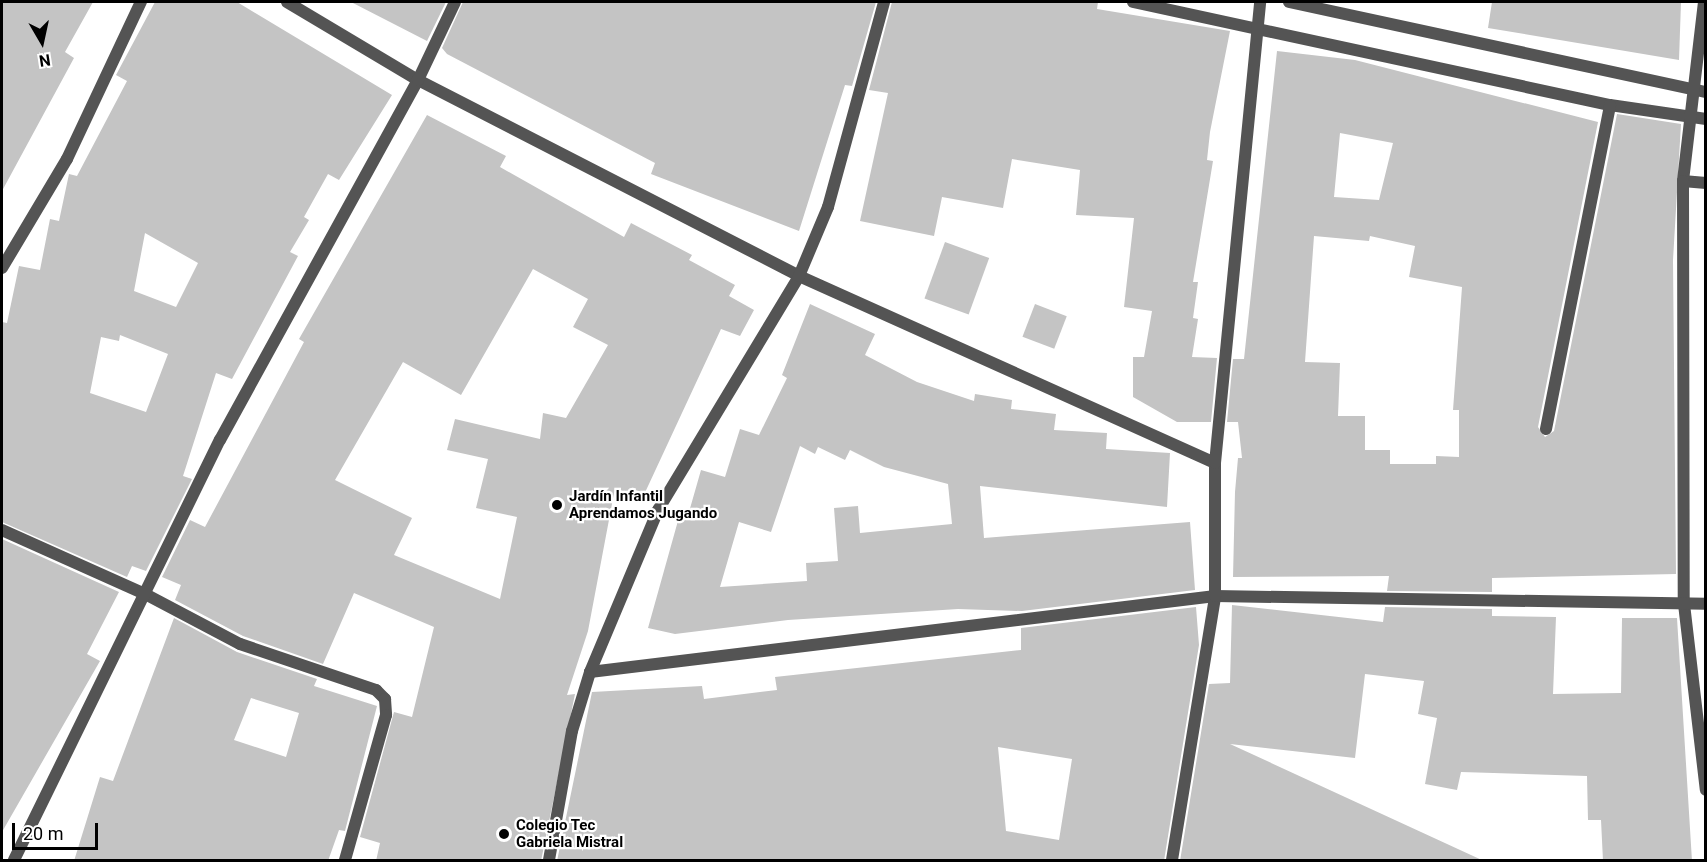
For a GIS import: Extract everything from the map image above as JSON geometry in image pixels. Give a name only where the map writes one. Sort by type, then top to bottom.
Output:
[{"type":"street","points":[[2,268],[67,159],[141,2]]},
{"type":"street","points":[[287,2],[418,80],[800,276],[1215,463]]},
{"type":"street","points":[[14,861],[147,595],[220,440],[418,80],[455,2]]},
{"type":"street","points":[[549,861],[572,731],[590,672],[658,510],[800,276],[828,207],[884,2]]},
{"type":"street","points":[[1133,2],[1610,105],[1706,119]]},
{"type":"street","points":[[1172,861],[1215,596],[1215,463],[1255,29],[1260,2]]},
{"type":"street","points":[[1288,2],[1700,91]]},
{"type":"street","points":[[1704,2],[1700,91],[1691,116],[1683,181],[1684,604],[1706,790]]},
{"type":"street","points":[[1546,429],[1610,105]]},
{"type":"street","points":[[1683,181],[1706,183]]},
{"type":"street","points":[[2,530],[147,595],[240,644],[376,690],[385,699],[386,715],[345,861]]},
{"type":"street","points":[[590,672],[1215,596],[1706,604]]},
{"type":"building","points":[[2,2],[93,2],[65,52],[74,58],[2,191]]},
{"type":"building","points":[[155,2],[237,2],[392,95],[339,180],[328,174],[304,217],[309,220],[290,252],[298,256],[232,379],[216,373],[183,476],[192,479],[146,571],[132,566],[127,577],[2,522],[2,322],[7,323],[19,266],[40,270],[50,219],[59,221],[69,174],[77,176],[127,81],[116,75]],"holes":[[[145,233],[198,263],[176,307],[134,291]],[[120,335],[168,354],[146,412],[90,393],[101,337],[119,341]]]},
{"type":"building","points":[[351,2],[446,2],[427,41]]},
{"type":"building","points":[[463,2],[876,2],[852,86],[845,85],[799,231],[651,174],[655,163],[447,54],[442,48]]},
{"type":"building","points":[[892,2],[1098,2],[1097,9],[1230,31],[1210,132],[1207,160],[1213,161],[1193,282],[1198,282],[1193,318],[1198,319],[1192,357],[1217,358],[1211,422],[1177,422],[1133,397],[1133,357],[1144,357],[1152,311],[1124,307],[1134,218],[1076,215],[1080,170],[1012,159],[1003,208],[942,197],[934,236],[860,221],[888,93],[869,90]]},
{"type":"building","points":[[1492,2],[1681,2],[1679,60],[1488,28]]},
{"type":"building","points":[[1277,51],[1355,60],[1598,122],[1538,427],[1545,437],[1554,431],[1617,114],[1681,124],[1673,260],[1676,574],[1492,578],[1492,592],[1387,591],[1389,576],[1233,577],[1235,492],[1238,458],[1242,458],[1238,422],[1227,422],[1233,359],[1244,359]],"holes":[[[1340,133],[1393,143],[1379,200],[1334,197]],[[1314,236],[1369,241],[1370,236],[1415,246],[1409,277],[1462,287],[1453,410],[1459,410],[1459,457],[1436,456],[1436,464],[1390,464],[1390,450],[1365,450],[1365,416],[1338,416],[1340,363],[1305,362]]]},
{"type":"building","points":[[427,115],[506,156],[500,167],[624,237],[631,223],[692,255],[689,260],[735,285],[729,296],[754,310],[740,336],[721,329],[642,499],[615,488],[588,631],[567,695],[575,694],[541,861],[376,861],[380,843],[360,837],[394,712],[412,717],[434,627],[354,593],[323,664],[243,636],[175,600],[181,585],[162,577],[190,520],[205,527],[304,342],[299,339]],"holes":[[[533,269],[588,299],[573,327],[608,345],[566,418],[543,413],[540,439],[455,419],[447,450],[488,459],[476,508],[517,517],[500,599],[394,555],[412,518],[335,480],[403,362],[461,395]]]},
{"type":"building","points":[[945,242],[989,258],[969,314],[924,298]]},
{"type":"building","points":[[810,304],[875,334],[865,355],[917,382],[974,401],[975,394],[1012,400],[1011,409],[1056,414],[1054,430],[1107,433],[1106,449],[1170,453],[1167,507],[980,486],[984,538],[1190,522],[1195,590],[1022,611],[958,609],[788,620],[675,634],[648,628],[681,510],[689,512],[701,470],[725,477],[740,429],[759,435],[787,378],[782,375]],"holes":[[[800,446],[815,454],[818,447],[845,460],[850,450],[884,467],[948,484],[952,524],[860,533],[858,506],[834,508],[838,561],[806,563],[807,581],[720,587],[739,522],[771,532]]]},
{"type":"building","points":[[1035,304],[1067,316],[1054,349],[1022,337]]},
{"type":"building","points":[[2,539],[119,592],[87,654],[100,661],[2,832]]},
{"type":"building","points":[[1232,605],[1383,622],[1385,607],[1492,609],[1492,616],[1556,617],[1553,694],[1621,693],[1622,618],[1677,618],[1692,861],[1603,861],[1601,820],[1588,820],[1587,776],[1461,772],[1457,790],[1425,784],[1437,718],[1418,714],[1424,681],[1365,674],[1355,758],[1230,744],[1484,861],[1180,861],[1209,684],[1230,683]]},
{"type":"building","points":[[1196,607],[1199,645],[1164,861],[557,861],[592,692],[702,686],[704,699],[777,690],[775,677],[1021,650],[1021,628]],"holes":[[[998,747],[1072,759],[1059,840],[1006,831]]]},
{"type":"building","points":[[174,618],[237,652],[317,679],[314,686],[377,706],[345,831],[339,830],[328,861],[74,861],[100,777],[113,781]],"holes":[[[251,698],[299,713],[286,757],[234,740]]]},
{"type":"place","name":"Jardín Infantil Aprendamos Jugando","points":[[557,505]]},
{"type":"place","name":"Colegio Tec Gabriela Mistral","points":[[504,834]]}]
